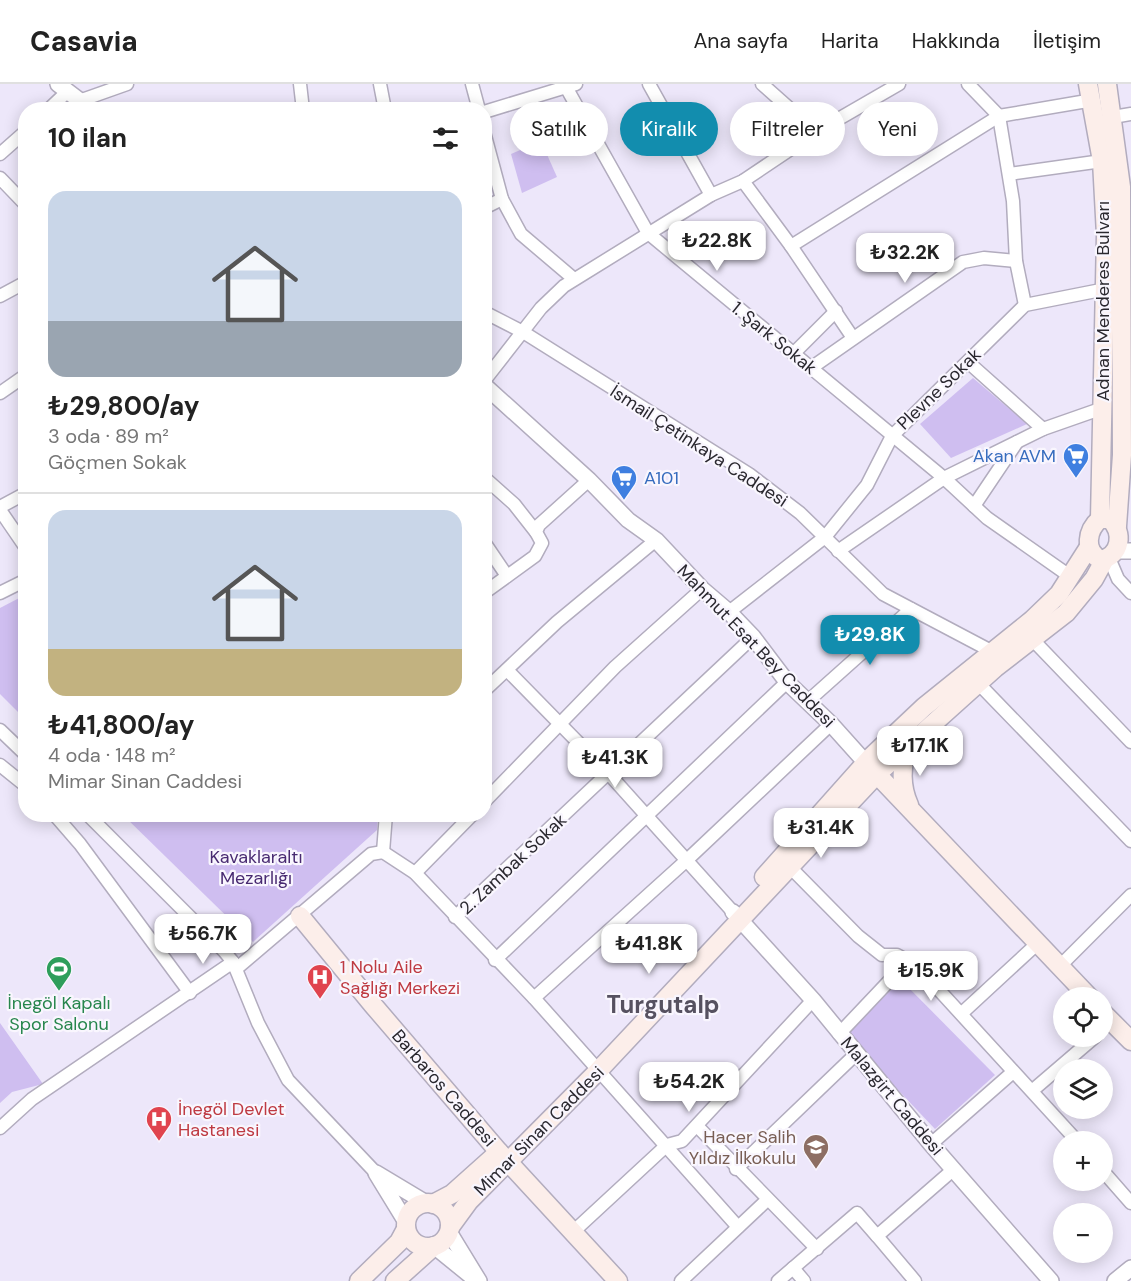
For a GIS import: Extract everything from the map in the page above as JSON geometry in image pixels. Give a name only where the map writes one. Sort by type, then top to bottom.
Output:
[{"type":"main road","name":"Adnan Menderes Bulvarı","points":[[1107,84],[1121,186],[1126,270],[1126,396],[1122,455],[1122,529]]},
{"type":"main road","name":"Adnan Menderes Bulvarı","points":[[1090,92],[1102,161],[1106,289],[1100,519]]},
{"type":"main road","points":[[1100,519],[1110,519],[1122,529],[1115,555],[1066,613],[1032,639],[906,748],[871,769],[924,707],[993,652],[1059,594],[1089,547],[1089,533],[1100,519]]},
{"type":"main road","points":[[1089,547],[1096,557],[1115,555]]},
{"type":"main road","points":[[906,748],[902,768],[903,790],[911,809]]},
{"type":"main road","name":"Mahmut Esat Bey Caddesi","points":[[871,769],[1080,987]]},
{"type":"main road","name":"Mimar Sinan Caddesi","points":[[449,1229],[504,1156],[594,1067],[737,916],[871,769]]},
{"type":"main road","name":"Barbaros Caddesi","points":[[300,916],[373,1005],[504,1156],[618,1281]]},
{"type":"main road","points":[[1113,1027],[1131,1041]]},
{"type":"main road","name":"Mimar Sinan Caddesi","points":[[430,1204],[452,1194],[504,1156]]},
{"type":"main road","points":[[359,1281],[399,1242],[413,1209],[430,1204],[446,1212],[449,1229],[440,1243],[395,1281]]},
{"type":"main road","points":[[406,1226],[413,1241],[427,1247],[434,1246]]},
{"type":"street","points":[[74,97],[127,84]]},
{"type":"street","points":[[300,84],[302,102]]},
{"type":"street","points":[[380,84],[383,102]]},
{"type":"street","points":[[472,84],[477,102]]},
{"type":"street","points":[[649,84],[711,195]]},
{"type":"street","points":[[762,84],[782,102]]},
{"type":"street","points":[[845,115],[899,84]]},
{"type":"street","points":[[968,84],[999,116],[1009,174],[1016,261],[1025,305],[1106,289]]},
{"type":"street","points":[[492,110],[571,85]]},
{"type":"street","name":"1. Şark Sokak","points":[[571,85],[648,233],[944,478],[987,518],[1071,577]]},
{"type":"street","points":[[791,246],[999,116],[1090,92]]},
{"type":"street","points":[[1113,117],[1131,114]]},
{"type":"street","points":[[0,154],[18,138]]},
{"type":"street","points":[[492,373],[541,308],[574,279],[711,195],[744,181],[781,156]]},
{"type":"street","points":[[1009,174],[1102,161]]},
{"type":"street","points":[[492,172],[502,199],[521,234],[574,279]]},
{"type":"street","points":[[0,178],[18,197]]},
{"type":"street","points":[[744,181],[853,338]]},
{"type":"street","points":[[492,204],[502,199]]},
{"type":"street","points":[[811,368],[963,262],[984,258],[1016,261]]},
{"type":"street","points":[[0,296],[18,286]]},
{"type":"street","name":"Plevne Sokak","points":[[729,612],[825,537],[867,485],[892,435],[1025,305]]},
{"type":"street","points":[[794,354],[836,311]]},
{"type":"street","name":"İsmail Çetinkaya Caddesi","points":[[492,316],[523,332],[749,474],[800,513],[883,594],[993,652]]},
{"type":"street","points":[[968,362],[1043,429]]},
{"type":"street","points":[[0,393],[18,381]]},
{"type":"street","name":"Mahmut Esat Bey Caddesi","points":[[492,390],[589,480],[628,520],[656,540],[702,589],[729,612],[753,637],[787,682],[831,724],[871,769]]},
{"type":"street","points":[[838,551],[944,478],[1043,429],[1103,408]]},
{"type":"street","points":[[974,506],[1017,442]]},
{"type":"street","points":[[536,532],[539,525],[589,480]]},
{"type":"street","points":[[492,484],[514,504],[542,543],[535,556],[492,587]]},
{"type":"street","points":[[18,498],[0,509],[18,536]]},
{"type":"street","points":[[492,684],[557,622],[656,540]]},
{"type":"street","points":[[492,554],[507,576]]},
{"type":"street","points":[[1115,555],[1118,579],[1131,593]]},
{"type":"street","points":[[0,593],[18,584]]},
{"type":"street","points":[[492,793],[558,723],[615,667],[702,589]]},
{"type":"street","points":[[808,701],[911,609]]},
{"type":"street","name":"2. Zambak Sokak","points":[[455,917],[753,637]]},
{"type":"street","points":[[1032,639],[1131,742]]},
{"type":"street","points":[[507,670],[609,774],[737,916]]},
{"type":"street","points":[[495,960],[787,682]]},
{"type":"street","points":[[979,684],[1131,841]]},
{"type":"street","points":[[534,998],[688,859],[831,724]]},
{"type":"street","points":[[0,730],[18,747]]},
{"type":"street","points":[[0,765],[18,780]]},
{"type":"street","points":[[61,822],[80,844],[190,993]]},
{"type":"street","points":[[95,822],[210,936],[234,966],[258,1023],[288,1080],[376,1173],[406,1226]]},
{"type":"street","points":[[383,852],[385,822]]},
{"type":"street","points":[[415,873],[465,822]]},
{"type":"street","points":[[0,1128],[32,1099],[234,966],[300,916],[371,854],[383,852],[415,873],[495,960],[534,998],[738,1227]]},
{"type":"street","points":[[785,862],[858,936],[882,955],[897,955],[909,960],[962,1013],[1013,1072],[1034,1090],[1069,1131]]},
{"type":"street","points":[[1061,965],[1131,895]]},
{"type":"street","name":"Malazgirt Caddesi","points":[[737,916],[813,1000],[931,1144],[1051,1281]]},
{"type":"street","points":[[962,1013],[1039,942]]},
{"type":"street","points":[[839,1034],[909,960]]},
{"type":"street","points":[[574,1231],[666,1145],[682,1141],[813,1000]]},
{"type":"street","points":[[1034,1090],[1083,1047]]},
{"type":"street","points":[[736,1169],[856,1054]]},
{"type":"street","points":[[931,1144],[1013,1072]]},
{"type":"street","points":[[697,1126],[736,1169],[817,1249]]},
{"type":"street","points":[[877,1236],[954,1169]]},
{"type":"street","points":[[376,1173],[430,1204]]},
{"type":"street","points":[[1113,1183],[1131,1203]]},
{"type":"street","points":[[681,1281],[767,1200]]},
{"type":"street","points":[[778,1281],[857,1213],[915,1281]]},
{"type":"street","points":[[449,1229],[478,1281]]},
{"type":"street","points":[[434,1246],[478,1281]]},
{"type":"street","points":[[793,1268],[804,1281]]},
{"type":"street","points":[[1115,1281],[1131,1268]]},
{"type":"green space","points":[[512,156],[548,156],[557,177],[522,193]]},
{"type":"green space","points":[[973,378],[1027,424],[951,458],[920,424]]},
{"type":"green space","points":[[18,599],[18,712],[0,694],[0,608]]},
{"type":"green space","name":"Kavaklaraltı Mezarlığı","points":[[130,822],[378,822],[377,830],[253,942]]},
{"type":"green space","points":[[901,980],[995,1075],[935,1129],[846,1035]]},
{"type":"green space","points":[[0,1023],[43,1084],[12,1092],[0,1103]]},
{"type":"place","name":"Akan AVM","points":[[1076,479]]},
{"type":"place","name":"A101","points":[[624,501]]},
{"type":"place","name":"İnegöl Kapalı Spor Salonu","points":[[59,992]]},
{"type":"place","name":"1 Nolu Aile Sağlığı Merkezi","points":[[320,1000]]},
{"type":"place","name":"İnegöl Devlet Hastanesi","points":[[159,1142]]},
{"type":"place","name":"Hacer Salih Yıldız İlkokulu","points":[[816,1170]]},
{"type":"district","name":"Turgutalp","points":[[663,1005]]}]
